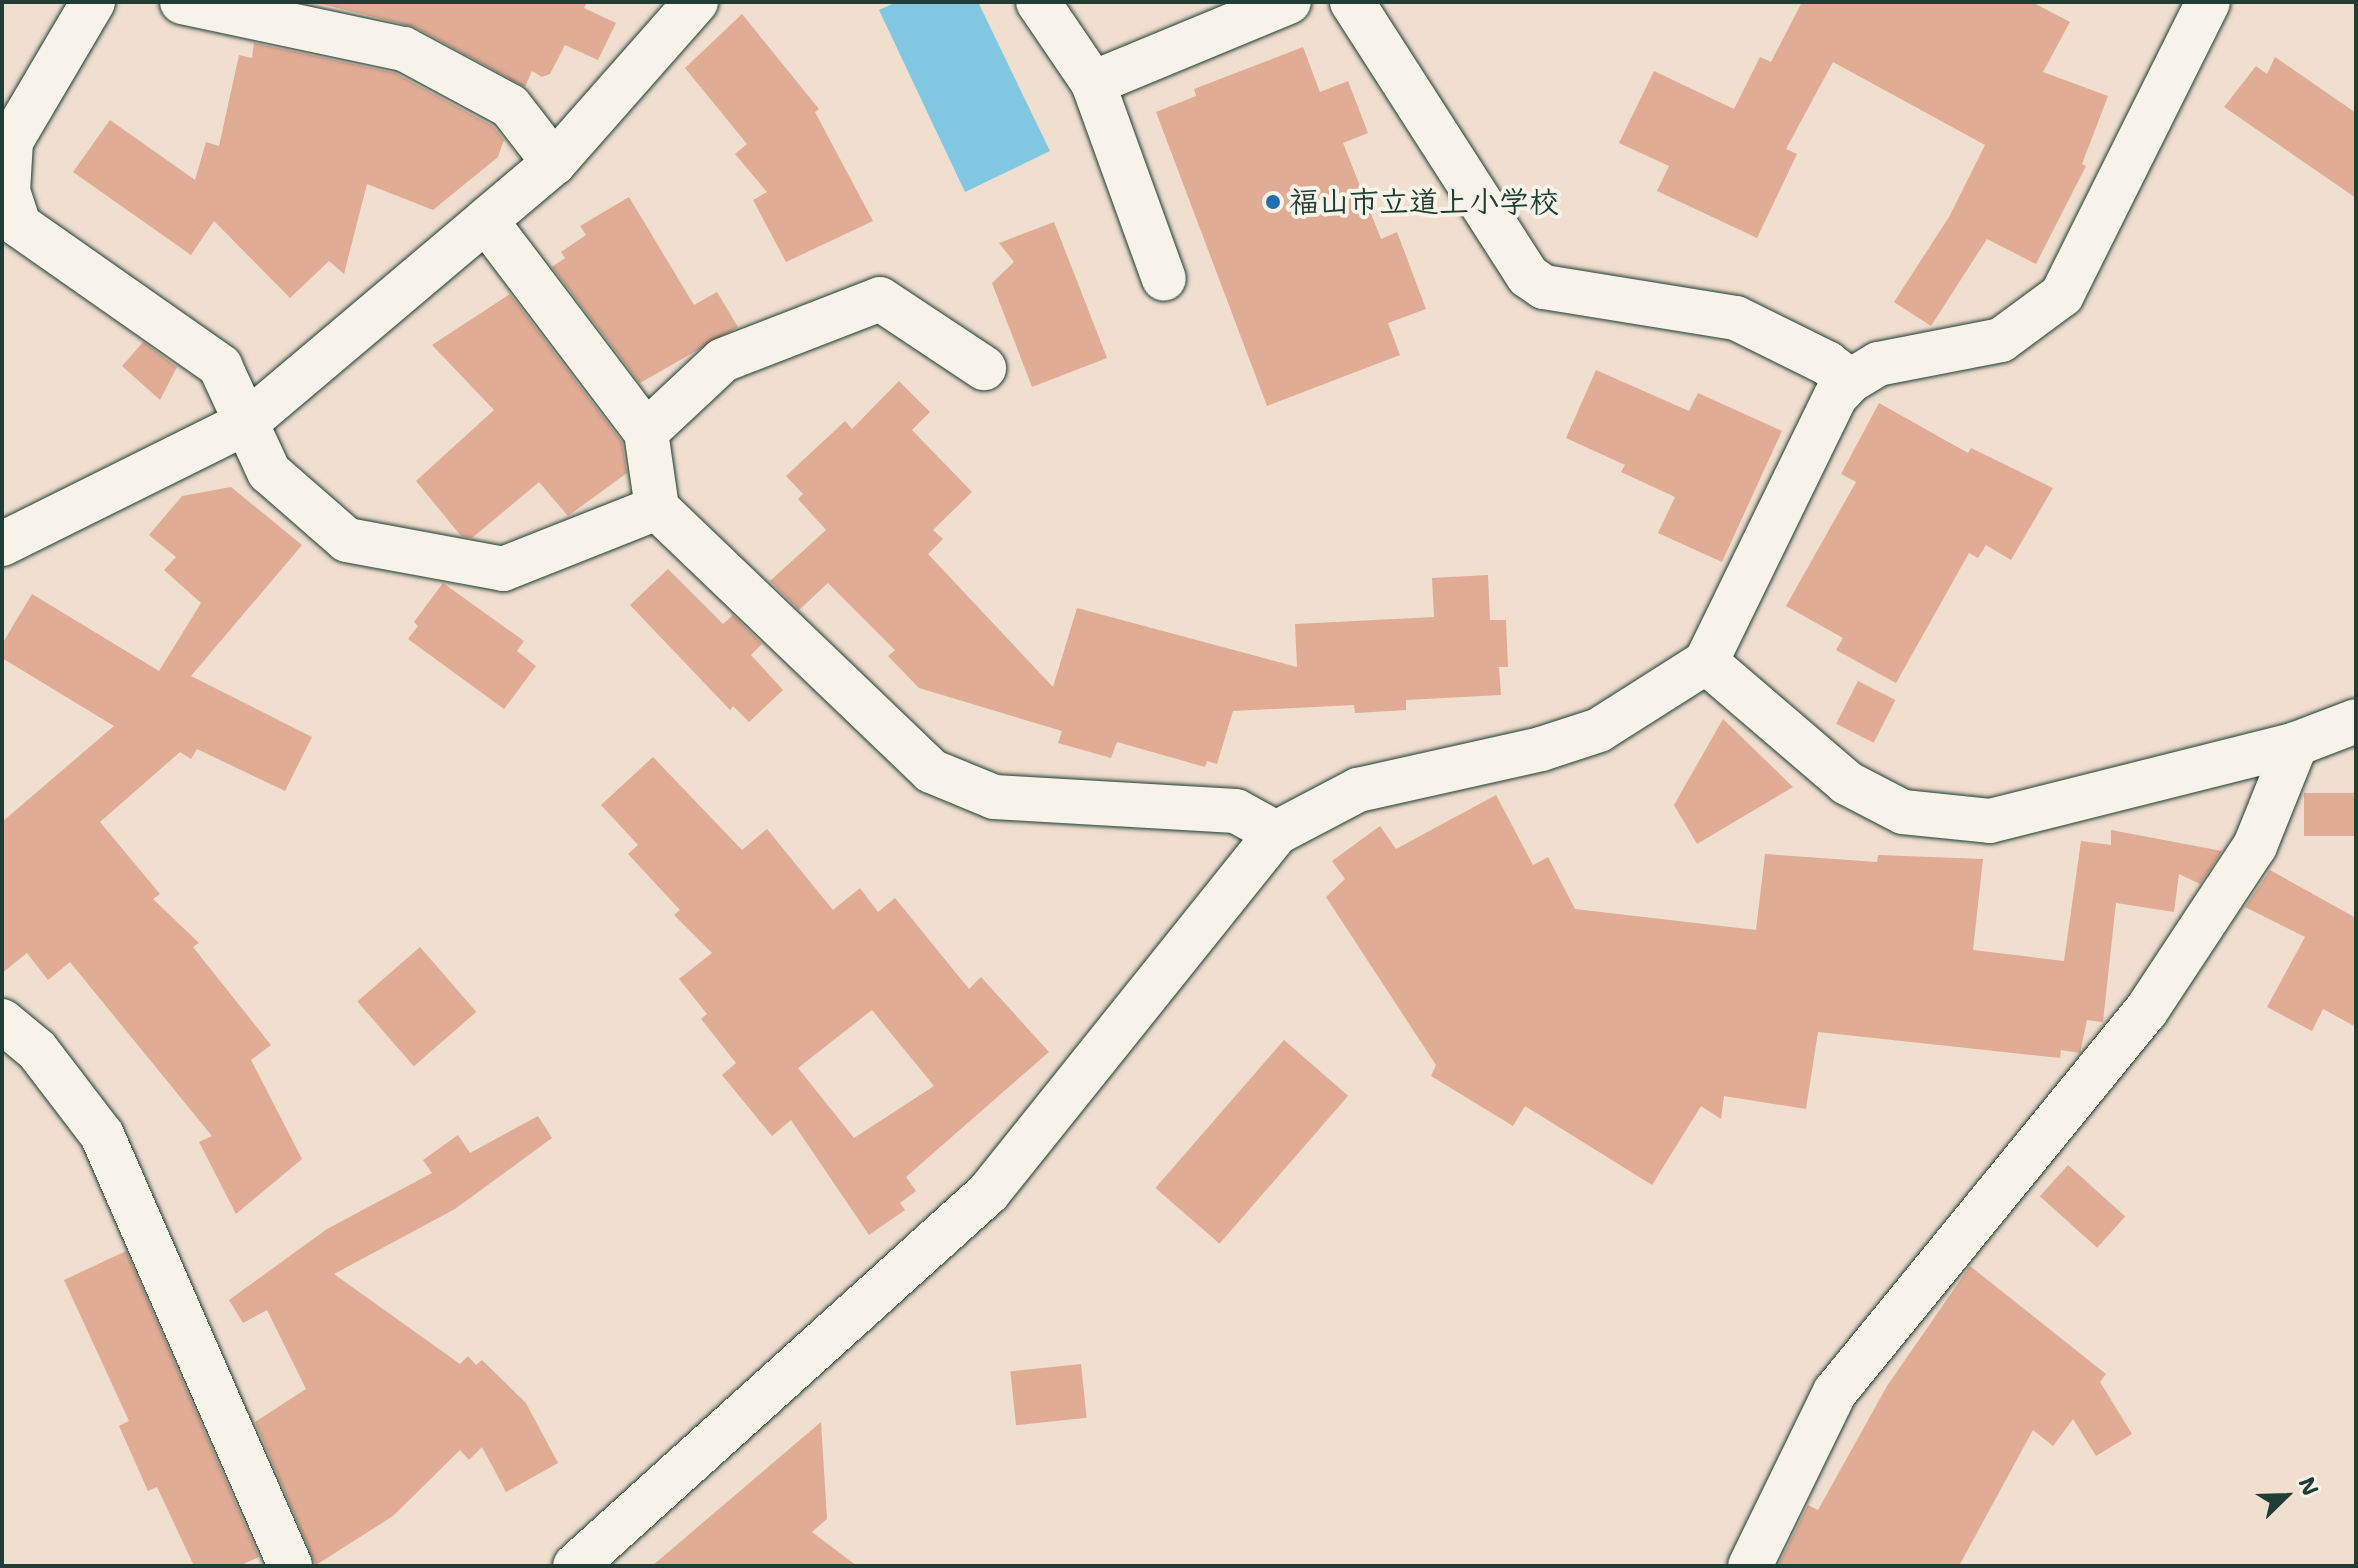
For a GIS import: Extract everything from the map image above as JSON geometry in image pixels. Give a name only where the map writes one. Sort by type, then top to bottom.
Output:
[{"type":"street","points":[[93,2],[11,141],[8,191],[19,225],[220,366],[269,472],[347,540],[503,569],[657,508]]},
{"type":"street","points":[[182,2],[404,49],[510,106],[554,163]]},
{"type":"street","points":[[2,544],[246,423],[554,163],[696,2]]},
{"type":"street","points":[[1038,2],[1093,83],[1164,279]]},
{"type":"street","points":[[1093,83],[1289,2]]},
{"type":"street","points":[[1352,2],[1536,282],[1544,287],[1736,318],[1827,363],[1850,381]]},
{"type":"street","points":[[575,1566],[988,1193],[1276,833],[1358,790],[1541,749],[1599,730],[1706,662],[1836,396],[1850,381],[1878,364],[2001,340],[2062,295],[2208,2]]},
{"type":"street","points":[[487,222],[646,432],[657,508],[931,771],[994,797],[1236,811],[1276,833]]},
{"type":"street","points":[[646,432],[723,360],[880,299],[984,368]]},
{"type":"street","points":[[1706,662],[1847,783],[1903,812],[1990,821],[2296,744],[2356,721]]},
{"type":"street","points":[[1750,1566],[1835,1392],[2146,1011],[2255,846],[2296,744]]},
{"type":"street","points":[[2,1021],[37,1050],[102,1135],[290,1566]]},
{"type":"water","points":[[896,2],[978,2],[1050,151],[965,192],[879,10]]},
{"type":"building","points":[[313,2],[587,2],[584,8],[616,23],[598,60],[565,45],[550,74],[542,77],[532,71],[525,87],[415,27]]},
{"type":"building","points":[[1802,2],[2032,2],[2070,22],[2043,72],[2108,96],[2082,164],[2086,166],[2036,264],[1987,239],[1931,326],[1894,302],[1949,217],[1985,145],[1833,62],[1786,149],[1797,154],[1757,238],[1657,191],[1669,166],[1619,143],[1654,71],[1734,109],[1760,57],[1771,62]]},
{"type":"building","points":[[742,14],[819,109],[815,112],[873,221],[786,262],[753,200],[767,192],[735,154],[747,144],[685,68]]},
{"type":"building","points":[[254,43],[395,73],[493,126],[504,140],[498,157],[433,210],[367,184],[344,274],[329,261],[290,298],[214,221],[191,255],[73,172],[110,120],[195,180],[206,142],[219,146],[239,55],[252,58]]},
{"type":"building","points":[[1303,47],[1320,92],[1348,81],[1368,133],[1343,143],[1381,239],[1397,232],[1426,309],[1388,323],[1400,355],[1267,406],[1156,112],[1196,96],[1194,89]]},
{"type":"building","points":[[2275,57],[2356,113],[2356,198],[2224,107],[2256,66],[2267,74]]},
{"type":"building","points":[[629,197],[694,305],[717,292],[738,327],[640,383],[552,267],[565,258],[561,252],[586,235],[580,226]]},
{"type":"building","points":[[1054,222],[1107,358],[1032,387],[992,283],[1014,262],[999,243]]},
{"type":"building","points":[[510,294],[622,442],[627,473],[568,516],[539,482],[472,538],[461,536],[416,481],[494,410],[432,345]]},
{"type":"building","points":[[143,342],[177,367],[160,400],[122,366]]},
{"type":"building","points":[[1596,370],[1689,411],[1698,393],[1782,431],[1722,562],[1658,533],[1675,497],[1621,472],[1625,465],[1566,438]]},
{"type":"building","points":[[899,381],[930,412],[912,430],[972,492],[933,530],[943,539],[928,554],[1053,687],[1077,608],[1297,667],[1295,624],[1434,617],[1432,578],[1488,575],[1490,620],[1506,620],[1508,667],[1499,667],[1501,695],[1406,700],[1406,710],[1355,713],[1354,705],[1233,711],[1217,764],[1207,761],[1205,767],[1117,742],[1111,758],[1058,743],[1062,731],[919,688],[888,656],[895,650],[828,583],[799,610],[770,581],[826,530],[798,499],[803,494],[786,476],[845,421],[852,429]]},
{"type":"building","points":[[1879,403],[1968,453],[1971,448],[2053,488],[2011,560],[1986,545],[1978,558],[1969,553],[1896,683],[1836,650],[1843,638],[1786,606],[1856,482],[1841,474]]},
{"type":"building","points":[[231,487],[302,545],[191,676],[312,737],[285,791],[197,749],[191,759],[180,752],[100,822],[160,894],[153,899],[199,943],[193,947],[271,1045],[251,1060],[302,1159],[236,1214],[199,1142],[212,1136],[70,962],[48,980],[27,953],[2,973],[2,822],[114,726],[2,658],[2,644],[32,594],[159,671],[201,603],[164,570],[176,557],[149,535],[182,496]]},
{"type":"building","points":[[668,569],[723,624],[733,615],[762,644],[751,655],[783,690],[749,722],[733,706],[730,710],[630,605]]},
{"type":"building","points":[[443,583],[524,641],[517,651],[536,666],[504,709],[408,639],[418,626],[414,622]]},
{"type":"building","points":[[1858,681],[1895,700],[1874,743],[1836,724]]},
{"type":"building","points":[[1723,719],[1793,787],[1697,844],[1674,805]]},
{"type":"building","points":[[653,757],[742,850],[767,829],[833,910],[860,888],[878,912],[895,898],[969,989],[981,977],[1049,1052],[906,1177],[916,1191],[900,1203],[905,1210],[869,1235],[791,1120],[772,1136],[722,1075],[736,1063],[701,1019],[707,1014],[679,979],[712,953],[674,915],[680,910],[628,854],[638,845],[601,805]],"holes":[[[872,1010],[934,1086],[854,1138],[798,1068]]]},
{"type":"building","points":[[2304,793],[2356,793],[2356,836],[2304,836]]},
{"type":"building","points":[[1496,795],[1533,865],[1548,857],[1575,909],[1756,930],[1765,854],[1877,862],[1878,855],[1983,859],[1973,950],[2064,961],[2081,841],[2111,845],[2111,830],[2222,851],[2200,884],[2179,874],[2174,912],[2116,903],[2103,1022],[2087,1020],[2080,1053],[2061,1050],[2060,1058],[1818,1032],[1806,1109],[1724,1096],[1721,1119],[1701,1106],[1652,1185],[1525,1106],[1513,1126],[1431,1076],[1436,1065],[1326,897],[1345,879],[1332,861],[1380,826],[1396,849]]},
{"type":"building","points":[[2270,870],[2356,918],[2356,1027],[2323,1009],[2312,1031],[2267,1007],[2305,937],[2245,907]]},
{"type":"building","points":[[420,947],[476,1012],[414,1066],[357,1001]]},
{"type":"building","points":[[1284,1040],[1348,1096],[1220,1244],[1155,1188]]},
{"type":"building","points":[[538,1116],[552,1138],[455,1209],[334,1274],[460,1364],[468,1356],[476,1365],[482,1360],[526,1403],[558,1463],[506,1492],[482,1447],[469,1460],[460,1450],[393,1516],[316,1565],[255,1422],[306,1389],[267,1310],[243,1323],[229,1300],[327,1229],[432,1173],[423,1160],[458,1135],[470,1153]]},
{"type":"building","points":[[2068,1165],[2125,1217],[2097,1248],[2040,1196]]},
{"type":"building","points":[[126,1251],[259,1557],[239,1566],[194,1566],[157,1487],[148,1491],[119,1426],[129,1421],[64,1280]]},
{"type":"building","points":[[1970,1266],[2106,1374],[2100,1382],[2132,1434],[2096,1456],[2073,1419],[2053,1446],[2033,1430],[1959,1566],[1778,1566],[1808,1505],[1818,1510],[1887,1386]]},
{"type":"building","points":[[1081,1364],[1087,1418],[1016,1425],[1010,1371]]},
{"type":"building","points":[[821,1422],[827,1519],[812,1532],[857,1566],[652,1566]]},
{"type":"place","name":"福山市立道上小学校","points":[[1273,202]]}]
